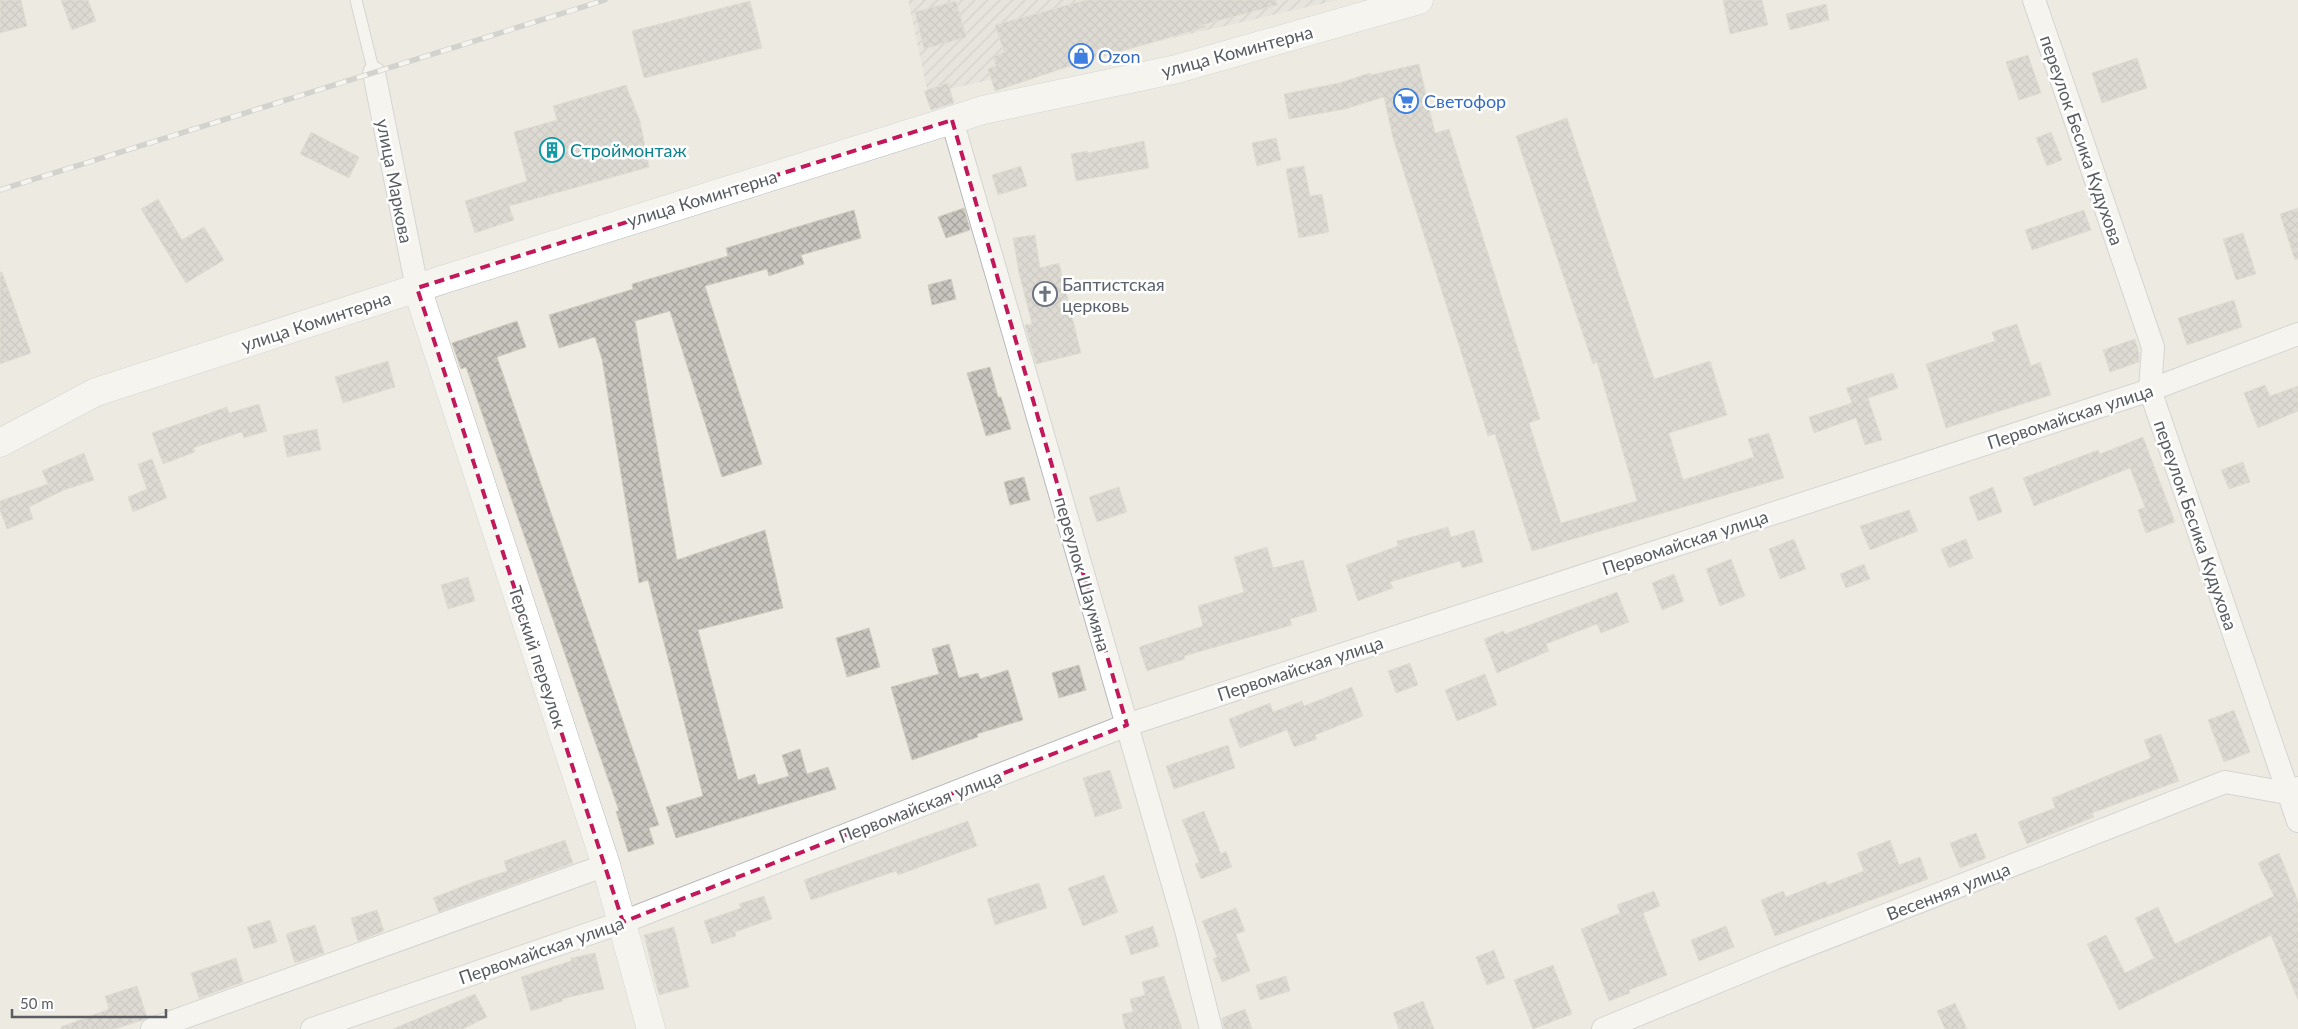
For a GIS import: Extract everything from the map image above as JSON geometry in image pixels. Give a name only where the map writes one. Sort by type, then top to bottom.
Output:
[{"type":"street","name":"улица Коминтерна","points":[[0,443],[96,392],[417,288],[983,110],[1177,69],[1419,0]]},
{"type":"street","name":"переулок Бесика Кудухова","points":[[2034,0],[2153,347],[2150,390],[2293,790],[2298,822]]},
{"type":"street","name":"улица Маркова","points":[[374,73],[417,288]]},
{"type":"street","name":"переулок Шаумяна","points":[[952,120],[1185,926],[1211,1029]]},
{"type":"street","name":"Терский переулок","points":[[417,288],[606,865],[651,1029]]},
{"type":"street","name":"Первомайская улица","points":[[312,1029],[623,922],[1127,725],[2150,390],[2298,334]]},
{"type":"street","name":"Весенняя улица","points":[[1603,1029],[1773,959],[2225,782],[2293,790]]},
{"type":"street","points":[[152,1029],[606,865]]},
{"type":"lane","points":[[356,0],[374,73]]},
{"type":"highlighted area","points":[[952,120],[1127,725],[623,922],[417,288]]},
{"type":"shaded area","points":[[908,0],[1338,0],[928,94]]},
{"type":"building","points":[[0,0],[21,0],[27,26],[0,33]]},
{"type":"building","points":[[61,0],[88,0],[96,21],[72,30]]},
{"type":"building","points":[[1086,0],[1276,0],[1277,5],[1202,25],[1206,27],[1073,65],[995,91],[988,69],[996,66],[993,56],[1004,52],[995,25]]},
{"type":"building","points":[[1723,0],[1762,0],[1768,25],[1730,34]]},
{"type":"building","points":[[750,1],[762,48],[644,78],[632,31]]},
{"type":"building","points":[[956,1],[966,37],[924,49],[915,12]]},
{"type":"building","points":[[1826,4],[1829,20],[1790,30],[1786,14]]},
{"type":"building","points":[[2028,55],[2041,93],[2019,100],[2006,62]]},
{"type":"building","points":[[2137,58],[2147,88],[2102,103],[2092,73]]},
{"type":"building","points":[[1419,64],[1435,133],[1449,129],[1540,419],[1529,423],[1561,523],[1637,501],[1597,362],[1593,364],[1516,136],[1567,118],[1654,379],[1710,361],[1727,415],[1669,433],[1683,480],[1754,457],[1748,439],[1769,433],[1784,478],[1532,551],[1495,434],[1488,436],[1393,138],[1384,97],[1345,109],[1289,119],[1284,94],[1339,83],[1370,73],[1371,75]]},
{"type":"building","points":[[948,83],[954,103],[931,110],[924,91]]},
{"type":"building","name":"Строймонтаж","points":[[626,85],[640,121],[649,167],[509,206],[514,220],[475,233],[465,201],[527,181],[514,132],[557,120],[553,106]]},
{"type":"building","points":[[311,132],[359,157],[349,178],[300,154]]},
{"type":"building","points":[[2051,132],[2062,160],[2047,166],[2036,138]]},
{"type":"building","points":[[1276,138],[1281,160],[1257,166],[1252,143]]},
{"type":"building","points":[[1144,141],[1149,168],[1076,181],[1071,154],[1087,151],[1088,153]]},
{"type":"building","points":[[1021,166],[1027,186],[998,195],[992,175]]},
{"type":"building","points":[[1304,166],[1310,196],[1322,194],[1329,232],[1299,238],[1286,169]]},
{"type":"building","points":[[158,199],[182,240],[204,227],[224,260],[186,283],[141,209]]},
{"type":"building","points":[[964,208],[970,230],[946,238],[938,217]]},
{"type":"building","points":[[2298,208],[2298,259],[2295,260],[2280,214]]},
{"type":"building","points":[[854,210],[861,238],[801,255],[804,264],[769,276],[767,269],[705,286],[762,464],[722,477],[670,311],[635,321],[677,560],[765,530],[783,608],[698,630],[738,780],[755,774],[758,785],[789,776],[782,755],[800,749],[807,774],[828,767],[836,789],[676,838],[666,807],[703,796],[648,580],[639,583],[602,359],[595,337],[559,348],[549,315],[633,289],[632,284],[728,256],[726,248]]},
{"type":"building","points":[[2084,210],[2091,230],[2032,250],[2025,230]]},
{"type":"building","points":[[2243,233],[2256,274],[2236,280],[2223,239]]},
{"type":"building","name":"Баптистская церковь","points":[[1035,235],[1040,268],[1059,263],[1081,353],[1036,364],[1025,325],[1032,324],[1019,273],[1013,238]]},
{"type":"building","points":[[0,272],[2,272],[31,353],[0,364]]},
{"type":"building","points":[[951,279],[956,299],[932,305],[928,285]]},
{"type":"building","points":[[2234,300],[2242,327],[2187,345],[2178,318]]},
{"type":"building","points":[[517,321],[526,347],[497,357],[659,825],[649,828],[654,844],[628,852],[616,811],[619,811],[466,367],[461,369],[452,343]]},
{"type":"building","points":[[2017,324],[2031,366],[2040,362],[2051,395],[1946,428],[1926,364],[1995,341],[1992,332]]},
{"type":"building","points":[[2135,339],[2139,353],[2139,362],[2110,372],[2103,350]]},
{"type":"building","points":[[388,361],[395,387],[343,403],[335,377]]},
{"type":"building","points":[[990,367],[998,397],[1001,397],[1011,429],[986,436],[967,373]]},
{"type":"building","points":[[1893,373],[1898,388],[1868,398],[1882,440],[1865,445],[1856,418],[1814,433],[1809,417],[1852,403],[1846,388]]},
{"type":"building","points":[[2265,385],[2270,396],[2298,386],[2298,411],[2258,428],[2244,393]]},
{"type":"building","points":[[259,404],[267,431],[244,438],[242,432],[193,448],[195,452],[163,464],[152,433],[227,407],[229,413]]},
{"type":"building","points":[[317,429],[321,450],[287,457],[283,436]]},
{"type":"building","points":[[2143,437],[2175,522],[2146,533],[2138,510],[2145,507],[2130,468],[2034,506],[2023,478],[2098,450],[2100,454]]},
{"type":"building","points":[[84,453],[94,480],[64,490],[29,507],[33,519],[7,529],[0,510],[0,501],[48,484],[42,471]]},
{"type":"building","points":[[152,459],[167,498],[133,512],[128,497],[147,489],[138,464]]},
{"type":"building","points":[[2243,462],[2250,482],[2229,489],[2221,470]]},
{"type":"building","points":[[1024,477],[1030,500],[1010,505],[1004,482]]},
{"type":"building","points":[[1119,487],[1127,512],[1097,522],[1089,497]]},
{"type":"building","points":[[1993,487],[2002,512],[1978,521],[1969,497]]},
{"type":"building","points":[[1909,510],[1918,531],[1870,550],[1860,526]]},
{"type":"building","points":[[1448,527],[1451,537],[1474,530],[1483,562],[1462,568],[1460,561],[1390,582],[1393,588],[1358,601],[1346,565],[1398,546],[1397,541]]},
{"type":"building","points":[[1794,539],[1806,569],[1780,579],[1769,549]]},
{"type":"building","points":[[1966,539],[1973,558],[1949,568],[1941,549]]},
{"type":"building","points":[[1267,547],[1273,568],[1303,560],[1317,611],[1290,619],[1292,625],[1184,656],[1185,659],[1147,671],[1139,647],[1203,626],[1198,606],[1244,592],[1234,557]]},
{"type":"building","points":[[1731,559],[1745,596],[1720,606],[1706,569]]},
{"type":"building","points":[[1864,564],[1870,579],[1846,588],[1840,574]]},
{"type":"building","points":[[1674,574],[1684,601],[1662,610],[1652,583]]},
{"type":"building","points":[[468,577],[475,601],[448,609],[441,585]]},
{"type":"building","points":[[1617,592],[1629,622],[1601,633],[1597,624],[1546,644],[1549,651],[1497,673],[1484,639],[1503,631],[1505,634]]},
{"type":"building","points":[[869,628],[880,667],[847,677],[836,638]]},
{"type":"building","points":[[949,644],[959,678],[978,673],[980,679],[1008,670],[1023,720],[977,734],[978,737],[912,760],[891,687],[939,674],[932,649]]},
{"type":"building","points":[[1410,663],[1418,685],[1396,693],[1388,671]]},
{"type":"building","points":[[1079,665],[1086,690],[1059,698],[1052,673]]},
{"type":"building","points":[[1485,674],[1497,705],[1457,721],[1445,690]]},
{"type":"building","points":[[1352,687],[1363,716],[1315,735],[1317,739],[1294,747],[1287,730],[1240,748],[1229,719],[1270,703],[1273,712],[1302,701],[1304,706]]},
{"type":"building","points":[[2234,710],[2250,752],[2224,762],[2208,720]]},
{"type":"building","points":[[2161,734],[2179,781],[2092,813],[2094,817],[2027,844],[2018,822],[2055,808],[2052,798],[2151,758],[2144,740]]},
{"type":"building","points":[[1228,745],[1235,768],[1174,789],[1166,766]]},
{"type":"building","points":[[1110,770],[1122,808],[1095,817],[1083,778]]},
{"type":"building","points":[[1204,811],[1221,854],[1226,851],[1232,867],[1201,879],[1195,864],[1199,862],[1182,820]]},
{"type":"building","points":[[968,821],[977,846],[898,875],[896,871],[811,900],[804,880]]},
{"type":"building","points":[[1976,833],[1986,858],[1960,868],[1950,843]]},
{"type":"building","points":[[565,840],[573,863],[439,912],[433,898],[507,871],[504,861]]},
{"type":"building","points":[[1890,840],[1899,865],[1920,857],[1928,879],[1775,936],[1761,900],[1783,891],[1786,897],[1826,881],[1827,885],[1864,871],[1857,853]]},
{"type":"building","points":[[2279,853],[2298,901],[2298,1000],[2271,935],[2119,1010],[2087,944],[2106,935],[2125,973],[2154,958],[2135,918],[2158,907],[2175,944],[2274,896],[2258,863]]},
{"type":"building","points":[[1104,875],[1118,912],[1083,926],[1068,888]]},
{"type":"building","points":[[1039,883],[1047,908],[995,925],[987,899]]},
{"type":"building","points":[[1654,891],[1660,906],[1643,913],[1667,975],[1629,990],[1630,993],[1609,1001],[1581,929],[1620,913],[1617,905]]},
{"type":"building","points":[[764,896],[772,919],[735,932],[736,936],[712,944],[704,921],[741,908],[739,904]]},
{"type":"building","points":[[1236,908],[1245,931],[1236,934],[1250,971],[1222,982],[1213,959],[1217,957],[1202,921]]},
{"type":"building","points":[[377,910],[384,931],[358,941],[351,918]]},
{"type":"building","points":[[270,920],[277,942],[254,949],[247,927]]},
{"type":"building","points":[[315,925],[324,953],[295,963],[286,934]]},
{"type":"building","points":[[1153,926],[1159,946],[1131,955],[1125,936]]},
{"type":"building","points":[[1726,926],[1734,947],[1699,961],[1691,940]]},
{"type":"building","points":[[674,927],[689,987],[659,995],[644,935]]},
{"type":"building","points":[[1494,950],[1505,978],[1487,985],[1476,957]]},
{"type":"building","points":[[595,953],[604,989],[562,999],[563,1001],[531,1011],[521,977],[571,961],[571,958]]},
{"type":"building","points":[[236,958],[243,982],[199,998],[191,973]]},
{"type":"building","points":[[1553,965],[1572,1014],[1533,1029],[1514,980]]},
{"type":"building","points":[[1164,976],[1182,1029],[1125,1029],[1122,1014],[1133,1012],[1130,999],[1145,995],[1142,982]]},
{"type":"building","points":[[1286,976],[1290,991],[1260,1000],[1256,985]]},
{"type":"building","points":[[137,986],[147,1017],[143,1020],[115,1029],[61,1029],[61,1027],[109,1009],[105,996]]},
{"type":"building","points":[[475,994],[487,1017],[463,1029],[393,1029]]},
{"type":"building","points":[[1423,1001],[1434,1029],[1399,1029],[1393,1013]]},
{"type":"building","points":[[1955,1003],[1967,1029],[1945,1029],[1937,1011]]},
{"type":"building","points":[[1245,1009],[1252,1029],[1224,1029],[1222,1018]]},
{"type":"railway","points":[[0,190],[605,0]]},
{"type":"place","name":"Ozon","points":[[1081,56]]},
{"type":"place","name":"Светофор","points":[[1406,101]]},
{"type":"place","name":"Строймонтаж","points":[[552,150]]},
{"type":"place","name":"Баптистская церковь","points":[[1045,294]]}]
